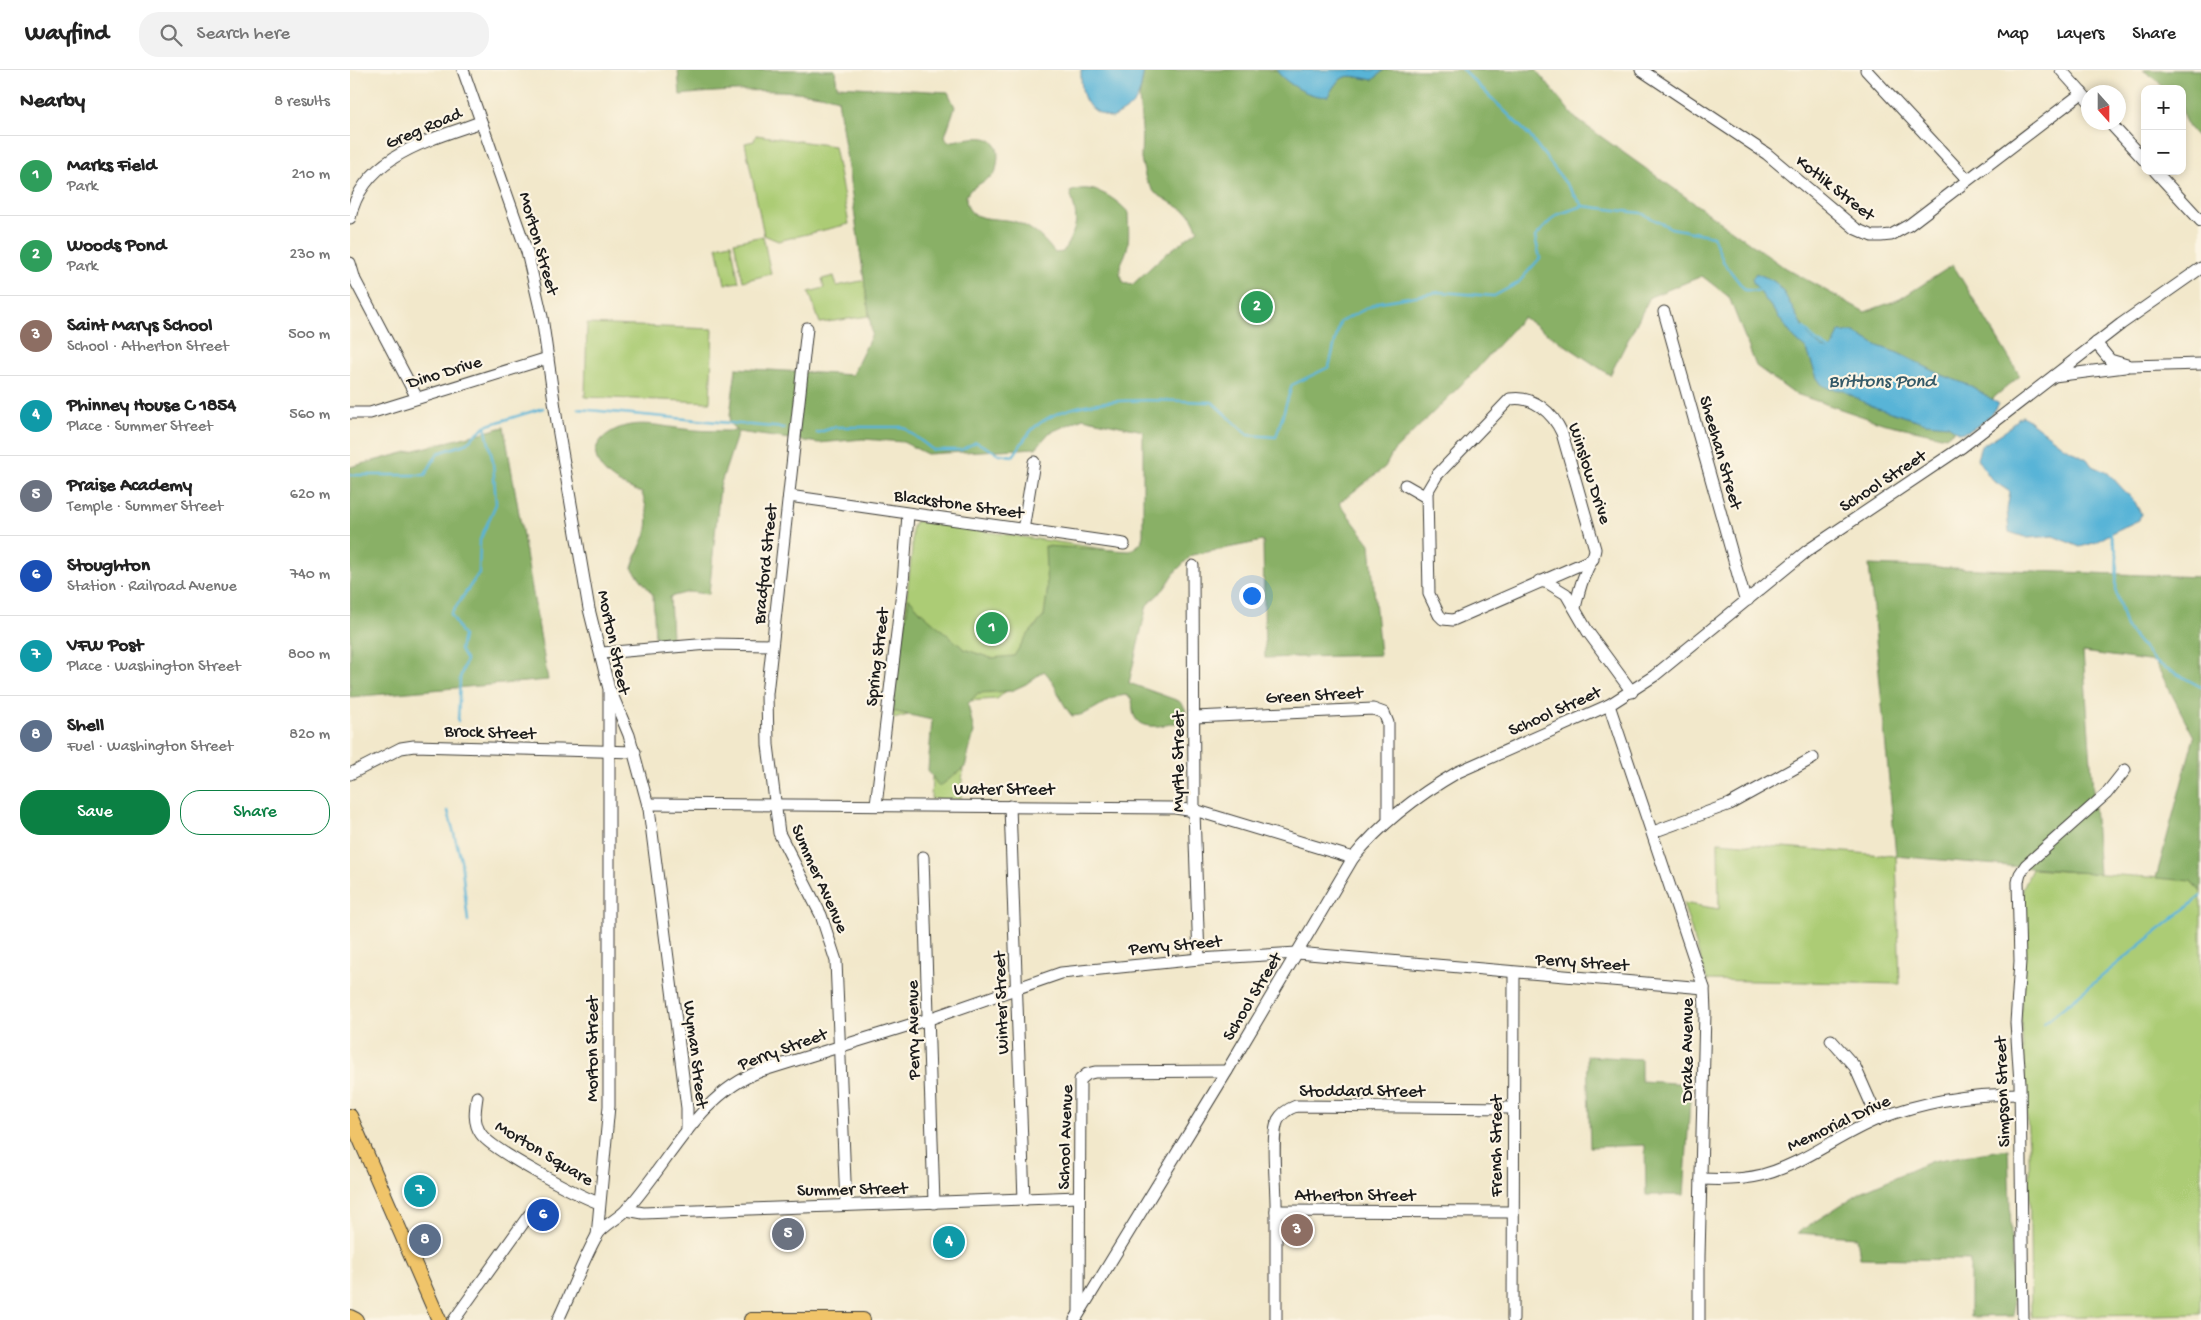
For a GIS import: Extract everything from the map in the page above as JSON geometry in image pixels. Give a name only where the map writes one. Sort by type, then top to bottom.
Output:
[{"type":"main road","points":[[350,1116],[439,1320]]},
{"type":"main road","points":[[751,1320],[863,1320]]},
{"type":"street","name":"Morton Street","points":[[463,70],[527,252],[542,317],[590,609],[609,688],[609,1106],[597,1236]]},
{"type":"street","name":"Kotlik Street","points":[[1642,70],[1749,141],[1849,224],[1864,234],[1881,236],[1900,230],[1967,179],[2081,99]]},
{"type":"street","points":[[1866,70],[1967,179]]},
{"type":"street","points":[[2060,70],[2081,92]]},
{"type":"street","name":"Greg Road","points":[[350,218],[353,204],[369,177],[387,161],[439,136],[481,122]]},
{"type":"street","points":[[2116,130],[2141,157]]},
{"type":"street","points":[[2159,175],[2201,221]]},
{"type":"street","points":[[350,263],[359,288],[417,398]]},
{"type":"street","name":"School Street","points":[[1077,1316],[1227,1071],[1353,858],[1373,834],[1435,785],[1458,772],[1609,705],[1632,692],[1807,551],[1962,447],[2096,343],[2201,268]]},
{"type":"street","name":"Sheehan Street","points":[[1664,312],[1744,596],[1748,600]]},
{"type":"street","name":"Bradford Street","points":[[775,804],[766,718],[772,646],[807,328]]},
{"type":"street","points":[[2096,343],[2110,360],[2130,366]]},
{"type":"street","name":"Dino Drive","points":[[350,413],[370,413],[548,358]]},
{"type":"street","points":[[2052,376],[2130,366],[2201,364]]},
{"type":"street","name":"Winslow Drive","points":[[1426,497],[1437,475],[1506,402],[1510,399],[1524,398],[1552,416],[1562,433],[1594,543],[1593,559]]},
{"type":"street","points":[[1023,530],[1034,462]]},
{"type":"street","points":[[1406,485],[1426,497],[1429,528],[1429,594],[1439,615],[1443,619],[1453,620],[1538,581],[1593,559]]},
{"type":"street","name":"Blackstone Street","points":[[789,496],[1124,544]]},
{"type":"street","name":"Spring Street","points":[[876,805],[903,583],[908,514]]},
{"type":"street","points":[[1576,608],[1580,585],[1593,559]]},
{"type":"street","name":"Myrtle Street","points":[[1193,566],[1194,811],[1199,959]]},
{"type":"street","points":[[1538,581],[1558,588],[1566,594],[1576,608],[1588,632],[1632,692]]},
{"type":"street","points":[[602,653],[709,644],[772,646]]},
{"type":"street","name":"Wyman Street","points":[[558,1320],[597,1236],[627,1210],[688,1131],[687,1108],[648,804],[634,752],[609,688]]},
{"type":"street","name":"Drake Avenue","points":[[1609,705],[1704,988],[1705,1012],[1698,1256],[1700,1320]]},
{"type":"street","name":"Green Street","points":[[1195,717],[1373,709],[1384,712],[1388,723],[1388,821]]},
{"type":"street","name":"Brock Street","points":[[350,774],[401,748],[414,746],[634,752]]},
{"type":"street","points":[[1653,832],[1730,804],[1813,758]]},
{"type":"street","name":"Simpson Street","points":[[2023,1320],[2020,1094],[2016,1022],[2020,961],[2018,888],[2020,874],[2026,865],[2106,794],[2125,770]]},
{"type":"street","name":"Water Street","points":[[648,804],[1163,807],[1194,811],[1353,858]]},
{"type":"street","name":"Summer Avenue","points":[[775,804],[781,839],[821,915],[832,945],[837,972],[846,1205]]},
{"type":"street","name":"Winter Street","points":[[1010,806],[1024,1200]]},
{"type":"street","name":"Perry Avenue","points":[[924,856],[934,1203]]},
{"type":"street","name":"Perry Street","points":[[688,1131],[714,1101],[743,1079],[839,1046],[1017,990],[1061,973],[1080,970],[1199,959],[1297,953],[1704,988]]},
{"type":"street","name":"French Street","points":[[1513,1320],[1512,1108],[1514,973]]},
{"type":"street","points":[[1831,1040],[1855,1067],[1878,1119]]},
{"type":"street","name":"School Avenue","points":[[1077,1316],[1080,1086],[1082,1077],[1095,1072],[1227,1071]]},
{"type":"street","name":"Memorial Drive","points":[[1701,1179],[1736,1179],[1771,1172],[1794,1163],[1878,1119],[1943,1100],[1970,1096],[2020,1094]]},
{"type":"street","name":"Morton Square","points":[[477,1097],[476,1122],[486,1140],[576,1193],[599,1203]]},
{"type":"street","name":"Stoddard Street","points":[[1276,1211],[1275,1128],[1282,1114],[1289,1109],[1296,1106],[1512,1108]]},
{"type":"street","name":"Summer Street","points":[[627,1210],[643,1213],[1079,1197]]},
{"type":"street","name":"Atherton Street","points":[[1276,1320],[1276,1211],[1512,1212]]},
{"type":"street","points":[[454,1320],[529,1215]]},
{"type":"green space","points":[[678,70],[835,70],[837,86],[948,92],[955,107],[945,136],[948,142],[971,138],[988,139],[994,143],[997,149],[998,159],[995,174],[970,190],[966,196],[967,205],[971,212],[985,218],[1019,223],[1039,235],[1055,253],[1063,252],[1076,223],[1070,192],[1086,189],[1109,196],[1128,212],[1128,245],[1120,273],[1124,283],[1132,285],[1163,256],[1198,230],[1190,214],[1155,193],[1146,180],[1141,159],[1142,129],[1139,98],[1144,70],[1276,70],[1328,96],[1337,82],[1346,77],[1351,76],[1373,80],[1384,70],[1536,70],[1575,118],[1785,268],[1865,312],[1900,299],[1953,265],[2020,376],[1946,437],[1882,423],[1793,393],[1756,366],[1729,297],[1702,276],[1650,297],[1610,375],[1523,317],[1474,372],[1393,452],[1385,467],[1339,503],[1370,544],[1380,655],[1265,658],[1263,541],[1192,555],[1176,571],[1164,589],[1147,605],[1129,683],[1179,701],[1185,710],[1183,721],[1158,726],[1140,723],[1134,715],[1132,699],[1126,695],[1112,699],[1086,713],[1072,716],[1052,681],[1044,671],[1026,684],[1011,691],[978,693],[968,704],[974,732],[965,767],[939,787],[928,770],[932,720],[892,711],[909,598],[920,611],[964,649],[991,658],[1014,656],[1025,638],[1044,616],[1047,593],[1045,546],[1130,551],[1141,543],[1143,535],[1143,431],[1083,418],[1049,433],[1036,448],[927,454],[903,442],[863,439],[819,443],[738,432],[720,486],[709,594],[689,592],[670,597],[672,639],[655,639],[653,595],[632,568],[646,532],[646,506],[642,493],[614,480],[603,470],[596,456],[596,448],[599,443],[605,436],[615,430],[637,424],[694,430],[737,431],[729,423],[736,368],[852,375],[872,334],[838,99],[821,95],[782,91],[739,91],[680,95]]},
{"type":"green space","points":[[2143,70],[2201,70],[2201,140],[2186,123],[2186,85],[2160,85]]},
{"type":"green space","points":[[756,135],[834,146],[849,224],[778,241],[764,235],[745,143],[754,141]]},
{"type":"green space","points":[[763,236],[771,274],[743,281],[734,242]]},
{"type":"green space","points":[[731,243],[739,282],[725,284],[717,246]]},
{"type":"green space","points":[[834,276],[837,286],[866,280],[869,316],[820,323],[809,292],[824,288],[822,279]]},
{"type":"green space","points":[[587,324],[713,329],[710,402],[585,397]]},
{"type":"green space","points":[[504,427],[548,680],[350,697],[350,467]]},
{"type":"green space","points":[[915,521],[1165,558],[997,699],[967,701],[961,800],[931,799],[935,708],[893,719],[912,550],[912,526],[914,526]]},
{"type":"green space","points":[[1869,565],[2201,577],[2201,892],[2191,881],[2156,878],[2194,737],[2155,662],[2083,652],[2099,874],[1896,856]]},
{"type":"green space","points":[[1718,842],[1896,856],[1900,984],[1707,980],[1683,903],[1719,909]]},
{"type":"green space","points":[[2032,869],[2190,880],[2201,892],[2201,1314],[2031,1317],[2029,1148],[2021,1018],[2023,888]]},
{"type":"green space","points":[[1587,1056],[1641,1059],[1641,1081],[1691,1084],[1684,1195],[1646,1195],[1645,1145],[1590,1147]]},
{"type":"green space","points":[[2008,1149],[2014,1316],[1970,1317],[1970,1260],[1860,1258],[1857,1237],[1797,1233],[1861,1192],[1932,1161]]},
{"type":"water","points":[[1081,70],[1144,70],[1141,88],[1136,100],[1128,109],[1112,118],[1095,111],[1086,101],[1083,95]]},
{"type":"water","points":[[1276,70],[1384,70],[1373,80],[1351,76],[1346,77],[1337,82],[1328,96],[1322,96],[1307,93],[1286,80]]},
{"type":"water","name":"Brittons Pond","points":[[1756,273],[1777,284],[1806,331],[1820,346],[1829,350],[1833,347],[1839,332],[1854,332],[1878,346],[1971,386],[1999,404],[1982,423],[1966,432],[1960,433],[1948,425],[1926,423],[1871,406],[1842,390],[1830,389],[1822,385],[1817,378],[1807,350],[1794,338],[1754,284],[1752,279]]},
{"type":"water","points":[[2023,416],[2063,446],[2087,459],[2092,466],[2108,473],[2135,502],[2141,514],[2139,520],[2097,542],[2080,547],[2053,536],[2028,538],[2009,532],[2007,510],[2010,492],[1992,480],[1977,459],[1981,446],[2007,430],[2018,418]]},
{"type":"waterway","points":[[1463,70],[1529,135],[1583,206],[1641,213],[1671,228],[1713,236],[1724,263],[1745,290],[1762,291]]},
{"type":"waterway","points":[[817,433],[835,427],[903,427],[933,450],[961,450],[976,442],[999,454],[1013,456],[1033,429],[1053,415],[1096,403],[1145,400],[1212,402],[1248,435],[1276,437],[1292,385],[1329,367],[1340,322],[1379,302],[1440,292],[1494,296],[1518,283],[1540,258],[1535,237],[1556,215],[1583,206]]},
{"type":"waterway","points":[[1804,328],[1816,341],[1832,351]]},
{"type":"waterway","points":[[350,475],[425,475],[438,453],[465,444],[485,426],[543,408]]},
{"type":"waterway","points":[[578,409],[784,428]]},
{"type":"waterway","points":[[458,721],[460,678],[466,660],[460,650],[463,636],[451,614],[479,573],[480,540],[496,504],[493,462],[485,426]]},
{"type":"waterway","points":[[2109,530],[2117,554],[2116,592],[2126,627],[2155,662],[2201,687]]},
{"type":"waterway","points":[[448,811],[461,860],[468,921]]},
{"type":"waterway","points":[[2043,1024],[2201,896]]},
{"type":"place","name":"Woods Pond","points":[[1257,307]]},
{"type":"place","name":"Marks Field","points":[[992,628]]},
{"type":"place","name":"VFW Post","points":[[420,1191]]},
{"type":"place","name":"Stoughton","points":[[543,1215]]},
{"type":"place","name":"Saint Marys School","points":[[1297,1230]]},
{"type":"place","name":"Praise Academy","points":[[788,1234]]},
{"type":"place","name":"Shell","points":[[425,1240]]},
{"type":"place","name":"Phinney House C 1854","points":[[949,1242]]}]
